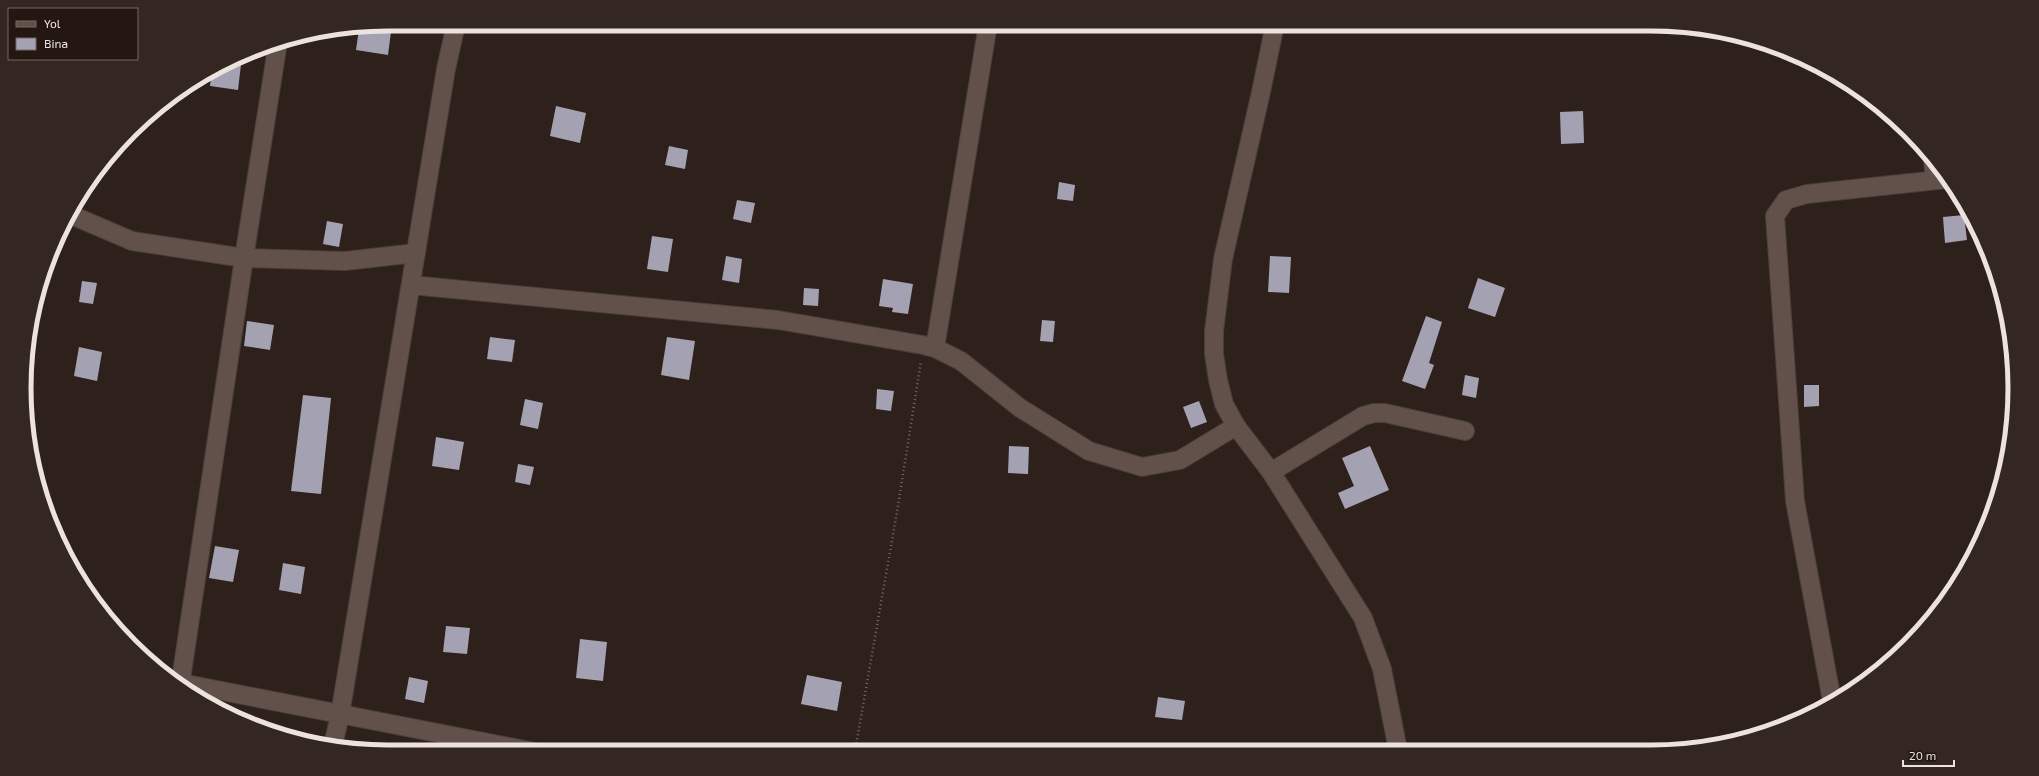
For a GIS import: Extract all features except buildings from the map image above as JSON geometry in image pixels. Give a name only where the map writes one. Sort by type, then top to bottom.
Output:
[{"type":"street","points":[[335,741],[446,69],[454,31]]},
{"type":"street","points":[[929,347],[987,31]]},
{"type":"street","points":[[1274,31],[1262,92],[1223,259],[1214,331],[1214,354],[1218,380],[1224,404],[1236,426],[1271,472],[1363,618],[1382,669],[1397,745]]},
{"type":"street","points":[[182,679],[244,258],[277,49]]},
{"type":"street","points":[[1831,696],[1795,501],[1775,216],[1786,200],[1807,194],[1940,179]]},
{"type":"street","points":[[77,213],[132,241],[244,258],[344,261],[416,253]]},
{"type":"street","points":[[411,285],[778,320],[929,347],[960,361],[1020,408],[1088,451],[1142,467],[1180,460],[1236,426]]},
{"type":"street","points":[[1271,472],[1363,416],[1374,413],[1385,413],[1465,431]]},
{"type":"street","points":[[192,686],[488,745]]},
{"type":"path","points":[[856,745],[897,512],[929,347]]}]
